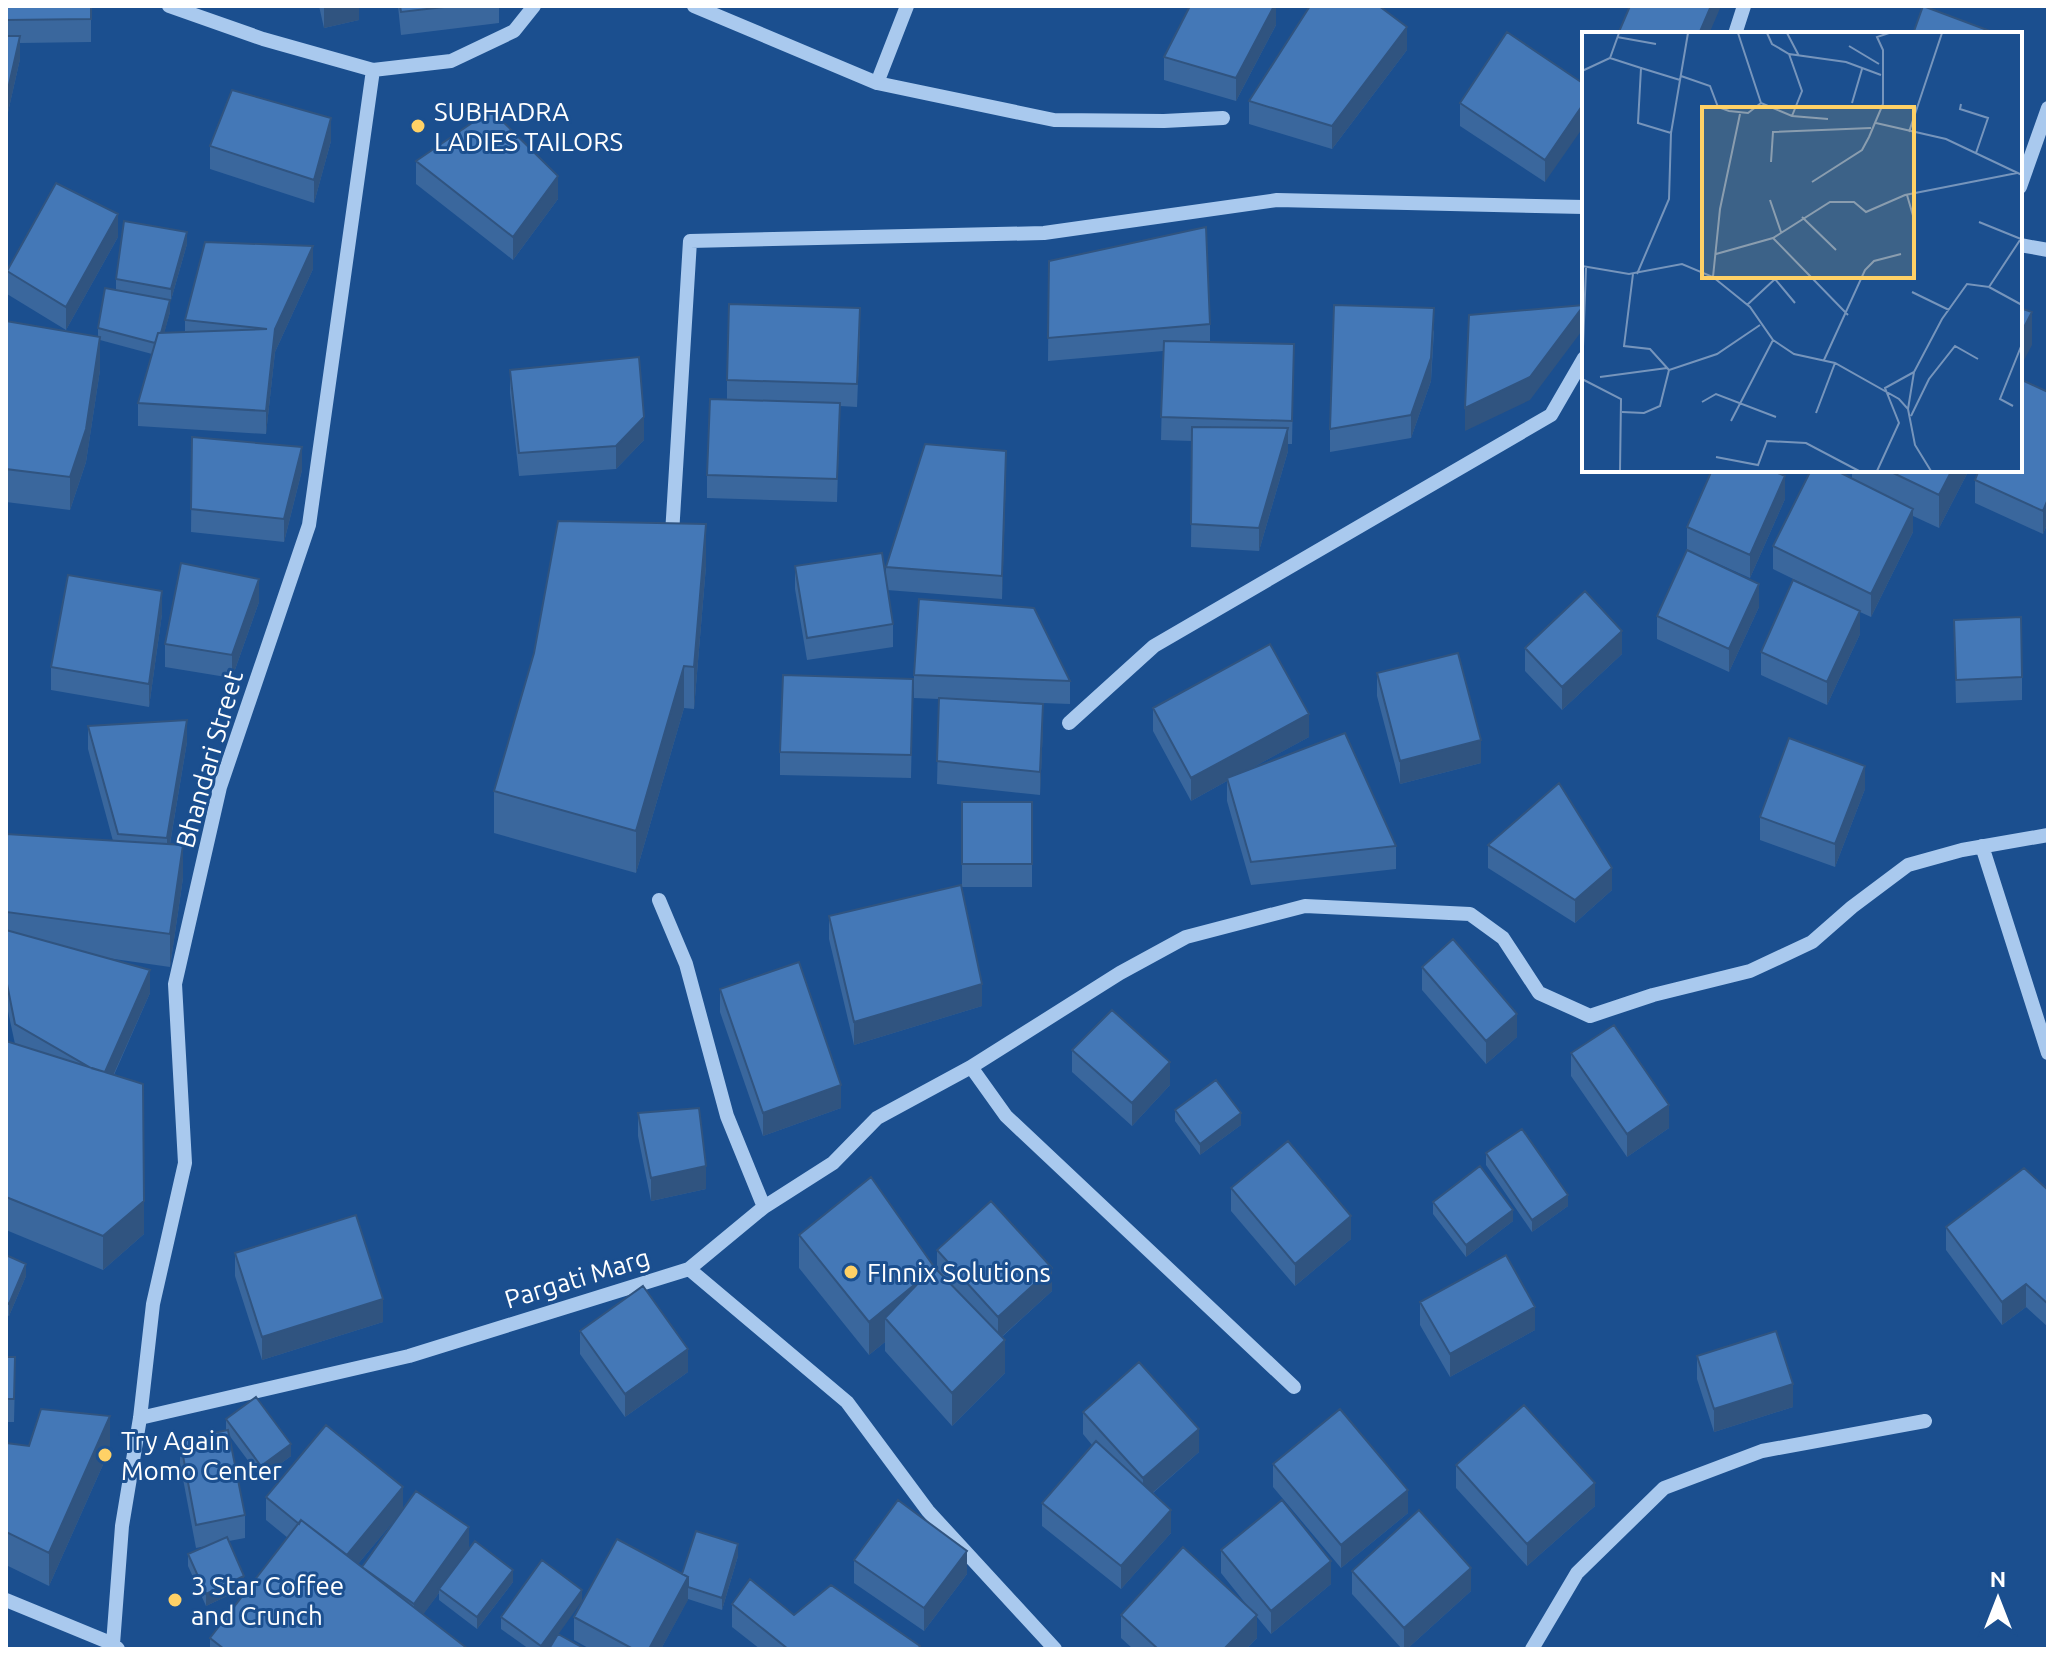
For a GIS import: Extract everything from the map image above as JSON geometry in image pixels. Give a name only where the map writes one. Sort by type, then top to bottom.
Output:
[{"type":"street","points":[[169,6],[263,39],[373,70],[451,61],[514,31],[534,6]]},
{"type":"street","points":[[694,6],[877,83],[1054,120],[1223,118]]},
{"type":"street","points":[[877,83],[907,6]]},
{"type":"street","points":[[1736,32],[1744,6]]},
{"type":"street","name":"Bhandari Street","points":[[116,1646],[122,1526],[140,1418],[153,1304],[185,1163],[175,984],[220,787],[309,525],[373,70]]},
{"type":"street","points":[[2022,181],[2048,108]]},
{"type":"street","points":[[672,534],[690,241],[1044,233],[1277,200],[1582,207]]},
{"type":"street","points":[[2022,245],[2048,250]]},
{"type":"street","points":[[1069,723],[1154,646],[1551,415],[1582,361]]},
{"type":"street","name":"Pargati Marg","points":[[140,1418],[409,1356],[689,1269],[764,1207],[833,1163],[877,1118],[971,1067],[1120,973],[1186,937],[1305,906],[1470,914],[1503,938],[1539,993],[1590,1016],[1653,995],[1750,971],[1812,942],[1908,865],[1982,846],[2048,835]]},
{"type":"street","points":[[1982,846],[2048,1053]]},
{"type":"street","points":[[659,900],[686,964],[727,1116],[764,1207]]},
{"type":"street","points":[[971,1067],[1006,1116],[1294,1387]]},
{"type":"street","points":[[689,1269],[847,1402],[928,1511],[1055,1649]]},
{"type":"street","points":[[1532,1649],[1577,1573],[1664,1488],[1762,1451],[1925,1421]]},
{"type":"street","points":[[6,1600],[116,1646]]},
{"type":"building","points":[[6,6],[91,6],[91,19],[6,20]]},
{"type":"building","points":[[400,6],[453,6],[401,12]]},
{"type":"building","points":[[1190,6],[1274,6],[1236,78],[1164,57]]},
{"type":"building","points":[[1310,6],[1379,6],[1407,27],[1332,126],[1249,101]]},
{"type":"building","points":[[1630,6],[1711,6],[1700,32],[1619,32]]},
{"type":"building","points":[[1923,6],[1992,32],[1914,32]]},
{"type":"building","points":[[1507,32],[1582,83],[1582,106],[1545,160],[1460,103]]},
{"type":"building","points":[[6,36],[20,36],[6,98]]},
{"type":"building","points":[[232,90],[331,118],[314,180],[210,146]]},
{"type":"building","points":[[491,110],[558,176],[513,237],[416,161]]},
{"type":"building","points":[[56,183],[118,214],[66,307],[7,271]]},
{"type":"building","points":[[124,221],[187,232],[171,289],[116,279]]},
{"type":"building","points":[[1206,227],[1210,324],[1048,338],[1049,261]]},
{"type":"building","points":[[205,242],[313,246],[275,329],[266,411],[138,403],[158,333],[267,329],[185,320]]},
{"type":"building","points":[[105,288],[170,300],[155,343],[98,328]]},
{"type":"building","points":[[729,304],[860,308],[857,384],[727,380]]},
{"type":"building","points":[[1334,305],[1434,308],[1431,358],[1411,415],[1330,429]]},
{"type":"building","points":[[1582,305],[1530,377],[1465,408],[1469,315]]},
{"type":"building","points":[[2022,309],[2032,312],[2022,331]]},
{"type":"building","points":[[6,321],[100,337],[86,429],[70,477],[6,469]]},
{"type":"building","points":[[1164,341],[1294,344],[1292,421],[1161,417]]},
{"type":"building","points":[[639,357],[644,417],[616,446],[519,453],[510,370]]},
{"type":"building","points":[[2022,380],[2048,392],[2048,499],[2043,511],[1975,480],[1978,472],[2022,472]]},
{"type":"building","points":[[710,399],[840,403],[837,479],[707,475]]},
{"type":"building","points":[[1192,427],[1288,428],[1259,528],[1191,524]]},
{"type":"building","points":[[192,437],[302,447],[284,519],[191,509]]},
{"type":"building","points":[[925,444],[1006,451],[1002,576],[886,567]]},
{"type":"building","points":[[1711,472],[1776,472],[1785,476],[1750,555],[1687,527]]},
{"type":"building","points":[[1810,472],[1839,472],[1913,509],[1871,594],[1773,546]]},
{"type":"building","points":[[1891,472],[1951,472],[1939,495]]},
{"type":"building","points":[[558,521],[706,524],[694,667],[684,666],[636,831],[494,791],[534,653]]},
{"type":"building","points":[[1687,550],[1759,584],[1729,649],[1657,616]]},
{"type":"building","points":[[882,553],[893,624],[807,638],[795,566]]},
{"type":"building","points":[[181,563],[259,579],[232,655],[165,644]]},
{"type":"building","points":[[68,575],[162,591],[149,684],[51,667]]},
{"type":"building","points":[[1793,580],[1860,611],[1827,682],[1761,652]]},
{"type":"building","points":[[1585,591],[1622,631],[1562,687],[1525,648]]},
{"type":"building","points":[[919,599],[1034,608],[1070,681],[914,675]]},
{"type":"building","points":[[2021,617],[2022,677],[1956,680],[1954,620]]},
{"type":"building","points":[[1270,644],[1309,714],[1191,778],[1153,708]]},
{"type":"building","points":[[1458,653],[1481,740],[1400,761],[1377,673]]},
{"type":"building","points":[[783,675],[913,679],[911,755],[780,752]]},
{"type":"building","points":[[939,698],[1043,704],[1040,772],[937,761]]},
{"type":"building","points":[[187,720],[167,838],[118,834],[88,726]]},
{"type":"building","points":[[1345,733],[1396,846],[1251,862],[1227,778]]},
{"type":"building","points":[[1789,738],[1865,766],[1835,844],[1760,817]]},
{"type":"building","points":[[1559,783],[1612,868],[1575,900],[1488,845]]},
{"type":"building","points":[[962,802],[1032,802],[1032,864],[962,864]]},
{"type":"building","points":[[6,834],[183,845],[170,934],[6,912]]},
{"type":"building","points":[[961,885],[982,984],[854,1022],[829,916]]},
{"type":"building","points":[[6,930],[150,970],[105,1072],[91,1068],[15,1024],[6,979]]},
{"type":"building","points":[[1453,939],[1517,1014],[1486,1041],[1422,967]]},
{"type":"building","points":[[799,962],[841,1085],[763,1113],[720,989]]},
{"type":"building","points":[[1112,1010],[1170,1062],[1132,1103],[1072,1050]]},
{"type":"building","points":[[1614,1025],[1669,1105],[1627,1134],[1571,1053]]},
{"type":"building","points":[[6,1041],[143,1084],[144,1201],[103,1236],[6,1197]]},
{"type":"building","points":[[1216,1080],[1241,1113],[1200,1144],[1175,1110]]},
{"type":"building","points":[[699,1108],[706,1166],[651,1178],[638,1113]]},
{"type":"building","points":[[1522,1129],[1568,1195],[1532,1220],[1486,1153]]},
{"type":"building","points":[[1288,1141],[1351,1216],[1295,1264],[1231,1188]]},
{"type":"building","points":[[1480,1166],[1513,1210],[1466,1245],[1433,1202]]},
{"type":"building","points":[[2024,1168],[2048,1190],[2048,1304],[2026,1284],[2002,1302],[1946,1227]]},
{"type":"building","points":[[871,1177],[935,1268],[1005,1340],[952,1393],[885,1318],[925,1276],[869,1322],[799,1235]]},
{"type":"building","points":[[991,1201],[1052,1268],[998,1317],[937,1250]]},
{"type":"building","points":[[356,1215],[383,1299],[262,1337],[235,1253]]},
{"type":"building","points":[[6,1255],[26,1264],[9,1304],[6,1303]]},
{"type":"building","points":[[1506,1255],[1535,1307],[1450,1354],[1420,1302]]},
{"type":"building","points":[[643,1286],[688,1349],[625,1394],[580,1331]]},
{"type":"building","points":[[1776,1331],[1793,1384],[1714,1409],[1697,1356]]},
{"type":"building","points":[[6,1357],[15,1357],[14,1399],[6,1399]]},
{"type":"building","points":[[1139,1362],[1199,1429],[1143,1478],[1083,1412]]},
{"type":"building","points":[[256,1397],[291,1444],[261,1466],[226,1419]]},
{"type":"building","points":[[1524,1405],[1595,1483],[1527,1544],[1456,1465]]},
{"type":"building","points":[[41,1409],[110,1416],[49,1553],[6,1532],[6,1443],[29,1446]]},
{"type":"building","points":[[1340,1409],[1408,1490],[1341,1545],[1273,1464]]},
{"type":"building","points":[[326,1425],[403,1487],[347,1555],[301,1520],[299,1524],[266,1497]]},
{"type":"building","points":[[228,1430],[245,1515],[196,1525],[180,1440]]},
{"type":"building","points":[[1096,1441],[1171,1510],[1121,1566],[1042,1503]]},
{"type":"building","points":[[416,1491],[469,1527],[414,1604],[362,1567]]},
{"type":"building","points":[[898,1500],[967,1551],[924,1608],[854,1560]]},
{"type":"building","points":[[1282,1500],[1331,1561],[1271,1611],[1221,1550]]},
{"type":"building","points":[[1419,1510],[1471,1568],[1404,1628],[1352,1571]]},
{"type":"building","points":[[301,1520],[468,1649],[224,1649],[210,1638]]},
{"type":"building","points":[[696,1531],[738,1544],[722,1598],[688,1587],[688,1577],[682,1574]]},
{"type":"building","points":[[227,1537],[244,1576],[206,1594],[188,1554]]},
{"type":"building","points":[[617,1539],[688,1577],[649,1649],[633,1649],[574,1617]]},
{"type":"building","points":[[475,1541],[513,1570],[477,1617],[439,1589]]},
{"type":"building","points":[[1183,1547],[1257,1615],[1224,1649],[1158,1649],[1121,1615]]},
{"type":"building","points":[[542,1560],[582,1590],[541,1646],[501,1617]]},
{"type":"building","points":[[750,1579],[794,1615],[831,1585],[920,1646],[918,1649],[788,1649],[732,1604]]},
{"type":"building","points":[[558,1634],[585,1649],[549,1649]]},
{"type":"place","name":"SUBHADRA LADIES TAILORS","points":[[418,126]]},
{"type":"place","name":"FInnix Solutions","points":[[851,1272]]},
{"type":"place","name":"Try Again Momo Center","points":[[105,1455]]},
{"type":"place","name":"3 Star Coffee and Crunch","points":[[175,1600]]}]
